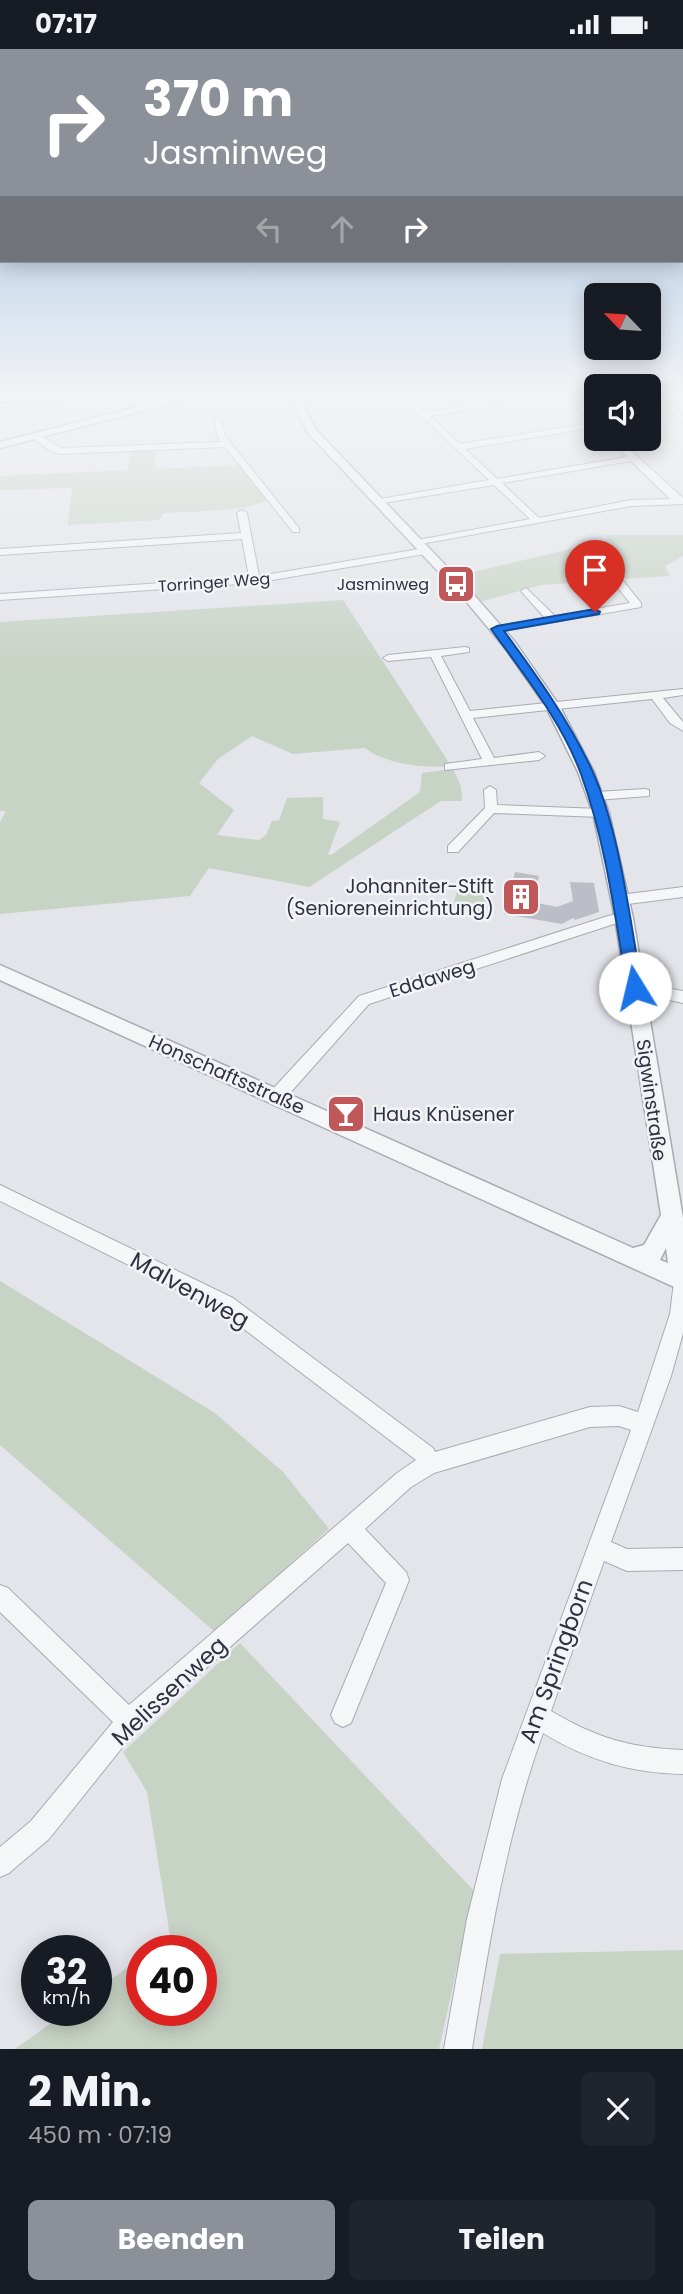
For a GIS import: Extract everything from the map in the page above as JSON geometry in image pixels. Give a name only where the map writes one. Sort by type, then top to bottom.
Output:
[{"type":"street","points":[[264,488],[296,530]]},
{"type":"street","name":"Sigwinstraße","points":[[367,488],[497,629],[552,705],[596,796],[624,918],[674,1196],[670,1219],[682,1281]]},
{"type":"street","points":[[380,502],[459,488]]},
{"type":"street","points":[[502,488],[537,520]]},
{"type":"street","points":[[666,488],[680,501]]},
{"type":"street","name":"Torringer Weg","points":[[0,597],[255,580],[307,573],[537,520],[631,503],[680,501]]},
{"type":"street","points":[[242,513],[255,580]]},
{"type":"street","points":[[0,552],[246,536]]},
{"type":"street","points":[[497,629],[637,605],[616,579]]},
{"type":"street","points":[[526,591],[553,620]]},
{"type":"street","points":[[388,657],[465,650]]},
{"type":"street","points":[[434,653],[490,762]]},
{"type":"street","points":[[467,715],[683,692]]},
{"type":"street","points":[[655,695],[674,721],[683,727]]},
{"type":"street","points":[[449,768],[539,756]]},
{"type":"street","points":[[453,849],[491,809],[490,790]]},
{"type":"street","points":[[596,796],[645,793]]},
{"type":"street","points":[[491,809],[601,814]]},
{"type":"street","points":[[620,899],[683,893]]},
{"type":"street","name":"Eddaweg","points":[[277,1096],[365,1000],[613,919],[624,918]]},
{"type":"street","name":"Honschaftsstraße","points":[[0,972],[682,1281]]},
{"type":"street","points":[[635,988],[683,997]]},
{"type":"street","name":"Malvenweg","points":[[0,1193],[239,1312],[426,1455],[429,1464]]},
{"type":"street","points":[[632,1258],[651,1254],[670,1219]]},
{"type":"street","name":"Am Springborn","points":[[457,2049],[491,1868],[514,1779],[660,1376],[679,1314],[682,1281]]},
{"type":"street","name":"Melissenweg","points":[[0,1864],[40,1831],[129,1721],[404,1480],[429,1464],[590,1417],[619,1416],[642,1424]]},
{"type":"street","points":[[343,1715],[398,1580],[349,1528]]},
{"type":"street","points":[[597,1547],[627,1560],[683,1559]]},
{"type":"street","points":[[0,1596],[129,1721]]},
{"type":"street","points":[[536,1716],[608,1753],[648,1762],[683,1762]]},
{"type":"green space","points":[[0,488],[60,488],[0,490]]},
{"type":"green space","points":[[72,488],[259,488],[267,499],[235,508],[164,513],[159,520],[68,525]]},
{"type":"green space","points":[[605,535],[683,535],[683,556],[665,566],[670,576],[619,579],[614,573],[567,579],[570,583],[541,585],[480,602],[456,576],[609,540]]},
{"type":"green space","points":[[343,600],[451,766],[430,767],[395,762],[365,748],[293,754],[252,736],[218,759],[199,783],[234,810],[217,835],[259,840],[266,835],[272,821],[279,820],[287,798],[323,797],[323,819],[340,822],[328,854],[331,855],[420,792],[422,773],[453,769],[461,786],[462,801],[441,801],[309,887],[209,868],[190,896],[0,914],[0,822],[6,811],[0,811],[0,622]]},
{"type":"green space","points":[[460,881],[489,886],[483,912],[453,906]]},
{"type":"green space","points":[[0,1281],[215,1413],[283,1472],[329,1529],[215,1632],[0,1445]]},
{"type":"green space","points":[[240,1643],[474,1891],[439,2049],[15,2049],[47,2026],[112,2026],[112,1979],[126,1968],[126,2026],[217,2026],[217,1935],[170,1935],[147,1792],[123,1752]]},
{"type":"green space","points":[[683,1950],[683,2049],[482,2049],[500,1954]]},
{"type":"building","name":"Johanniter-Stift (Senioreneinrichtung)","points":[[515,872],[539,876],[533,902],[557,907],[573,901],[570,882],[594,883],[599,912],[575,920],[573,918],[562,924],[504,914]]},
{"type":"place","name":"Jasminweg","points":[[456,584]]},
{"type":"place","name":"Johanniter-Stift (Senioreneinrichtung)","points":[[521,897]]},
{"type":"place","name":"Haus Knüsener","points":[[346,1114]]},
{"type":"route","points":[[595,612],[497,629],[552,705],[596,796],[624,918],[635,988]]}]
